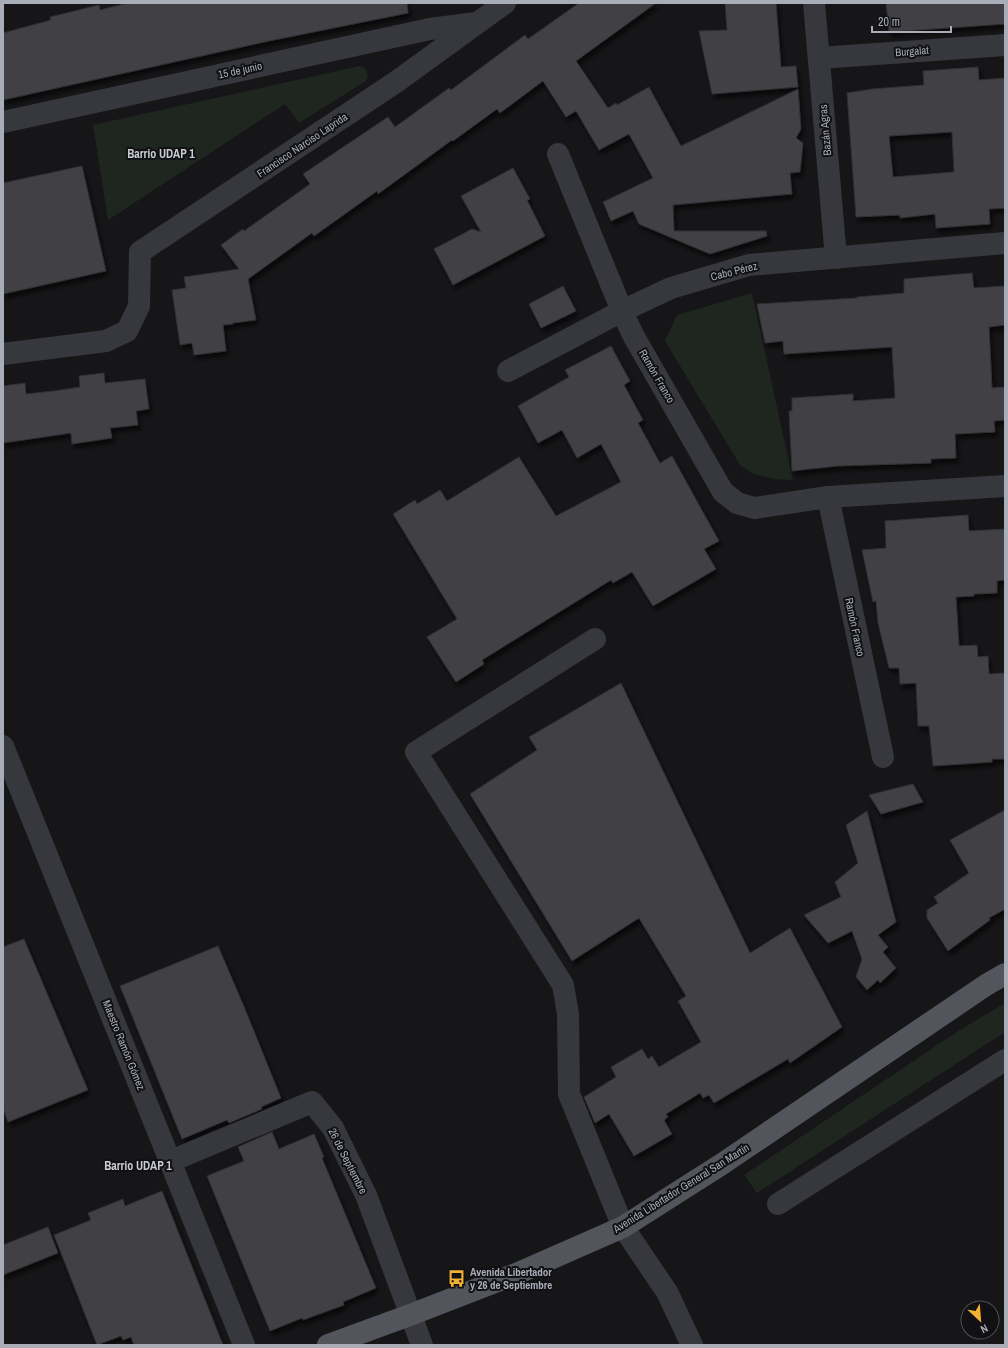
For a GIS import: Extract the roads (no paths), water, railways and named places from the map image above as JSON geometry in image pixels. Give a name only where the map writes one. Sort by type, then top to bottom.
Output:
[{"type":"main road","name":"Avenida Libertador General San Martín","points":[[328,1345],[516,1274],[624,1227],[722,1164],[986,985],[1005,974]]},
{"type":"street","name":"Francisco Narciso Laprida","points":[[3,354],[106,341],[127,331],[139,306],[140,252],[396,82],[505,3]]},
{"type":"street","name":"Bazán Agras","points":[[814,3],[836,258]]},
{"type":"street","name":"15 de junio","points":[[3,122],[422,30],[478,23]]},
{"type":"street","name":"Burgalat","points":[[819,58],[1005,45]]},
{"type":"street","name":"Ramón Franco","points":[[558,154],[622,312],[633,335],[723,492],[737,503],[754,508],[828,498],[1005,486]]},
{"type":"street","name":"Cabo Pérez","points":[[508,371],[671,288],[749,265],[1005,243]]},
{"type":"street","name":"Ramón Franco","points":[[828,498],[883,757]]},
{"type":"street","points":[[594,639],[416,752],[563,985],[568,1014],[569,1094],[624,1227],[667,1292],[692,1345]]},
{"type":"street","name":"Maestro Ramón Gómez","points":[[3,746],[244,1345]]},
{"type":"street","points":[[778,1204],[1005,1060]]},
{"type":"street","name":"26 de Septiembre","points":[[171,1161],[312,1102],[333,1128],[366,1195],[422,1345]]},
{"type":"place","name":"Avenida Libertador y 26 de Septiembre","points":[[457,1278]]},
{"type":"district","name":"Barrio UDAP 1","points":[[161,154]]},
{"type":"district","name":"Barrio UDAP 1","points":[[138,1166]]}]
